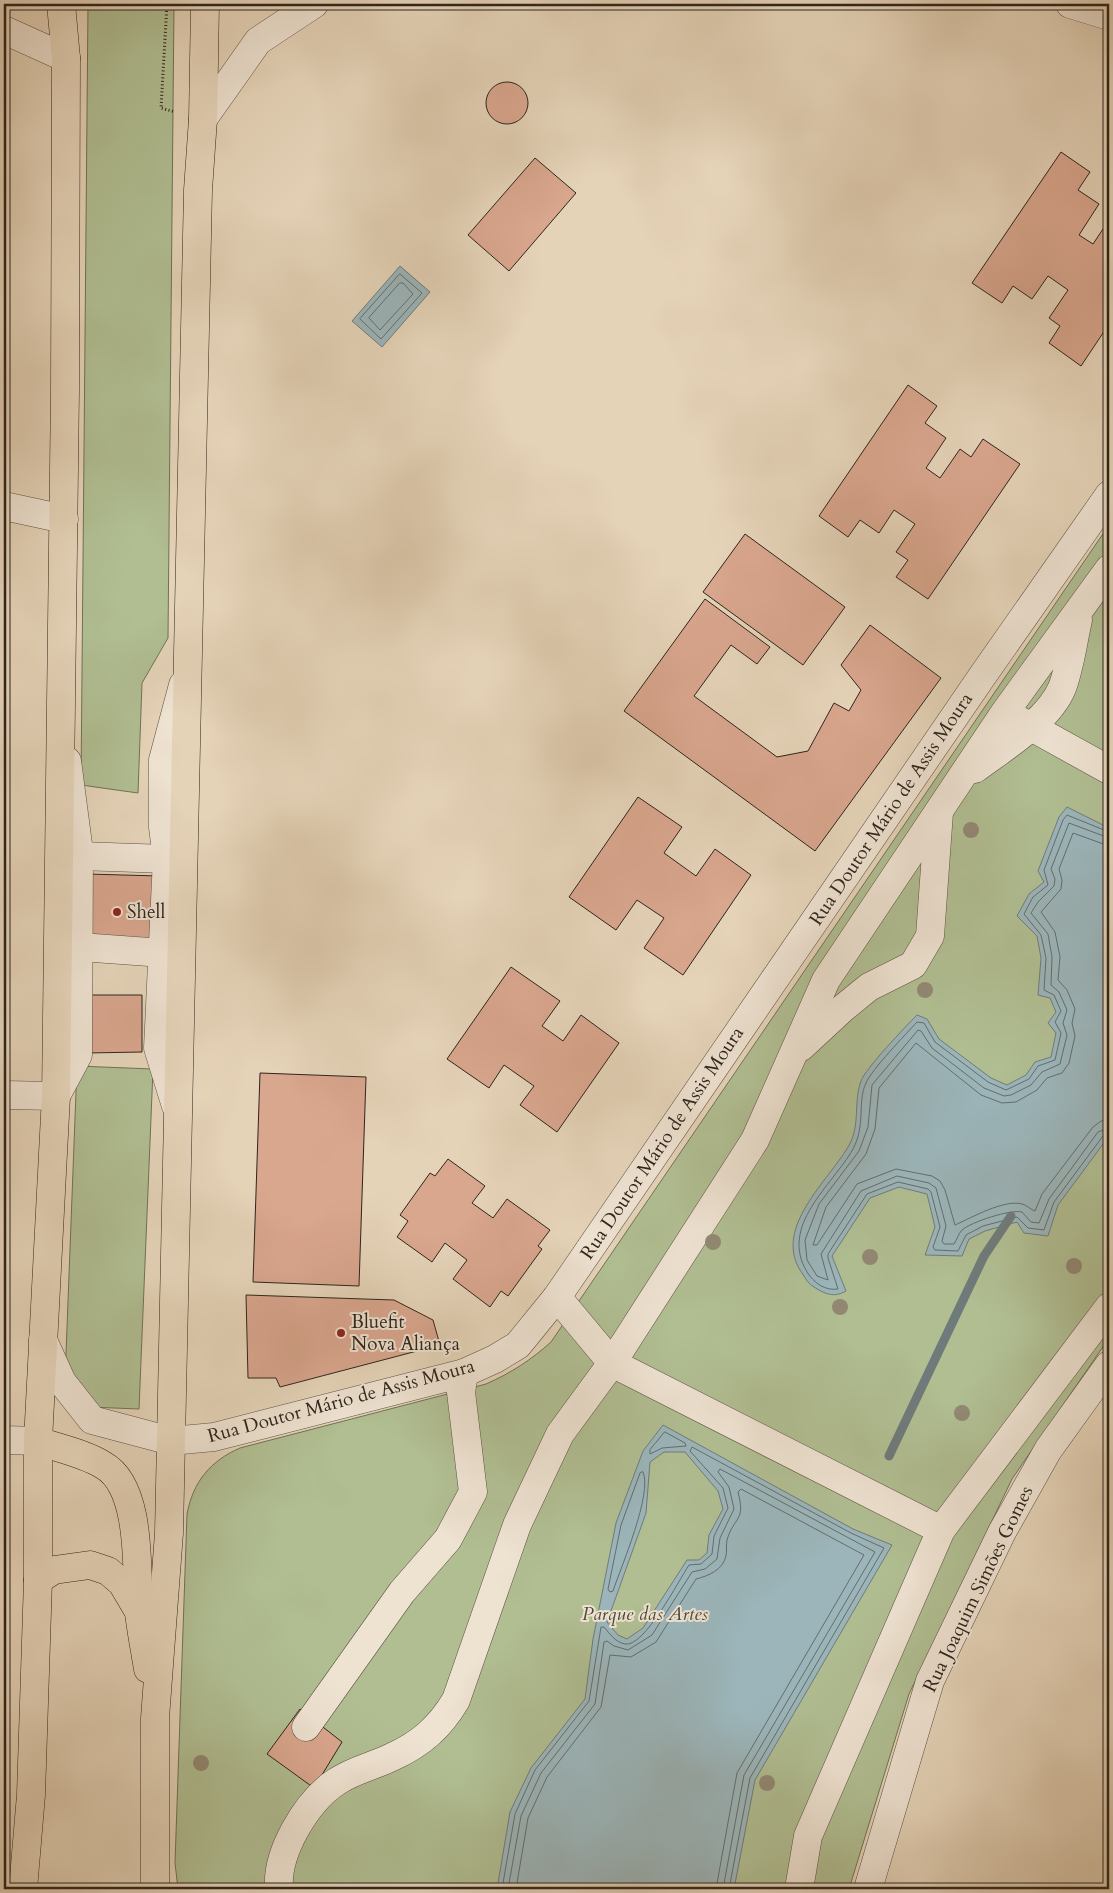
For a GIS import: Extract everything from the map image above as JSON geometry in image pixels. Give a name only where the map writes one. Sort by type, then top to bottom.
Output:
[{"type":"main road","points":[[23,1889],[31,1795],[38,1580],[38,1441],[56,1096],[64,519],[66,58],[61,4]]},
{"type":"main road","points":[[155,1889],[155,1718],[169,1533],[198,190],[203,119],[205,4]]},
{"type":"main road","points":[[38,1441],[104,1465],[120,1480],[133,1518],[138,1554],[139,1612],[155,1718]]},
{"type":"main road","points":[[38,1580],[54,1570],[90,1564],[108,1571],[122,1583],[139,1612]]},
{"type":"street","points":[[203,119],[258,41],[314,4]]},
{"type":"street","points":[[1070,4],[1109,16]]},
{"type":"street","points":[[4,30],[66,58]]},
{"type":"street","name":"Rua Doutor Mário de Assis Moura","points":[[44,1340],[62,1382],[92,1420],[171,1441],[214,1437],[464,1373],[518,1345],[557,1297],[1109,495]]},
{"type":"street","points":[[4,506],[64,519]]},
{"type":"street","points":[[279,1889],[281,1862],[294,1831],[314,1803],[335,1782],[392,1757],[418,1743],[442,1722],[452,1708],[473,1658],[517,1525],[560,1434],[612,1364],[755,1140],[826,980],[1005,712],[1109,569]]},
{"type":"street","points":[[960,780],[1031,727],[1049,707],[1062,688],[1080,609]]},
{"type":"street","points":[[179,1114],[158,1048],[167,859],[163,827],[162,760],[187,668]]},
{"type":"street","points":[[1005,712],[1109,770]]},
{"type":"street","points":[[4,1095],[56,1096],[78,1055],[80,947],[78,825],[61,721]]},
{"type":"street","points":[[792,1055],[842,1008],[869,987],[913,965],[930,936],[939,811]]},
{"type":"street","points":[[79,856],[167,859]]},
{"type":"street","points":[[80,947],[163,953]]},
{"type":"street","points":[[557,1297],[612,1364],[941,1530]]},
{"type":"street","points":[[799,1889],[808,1836],[941,1530],[1109,1307]]},
{"type":"street","name":"Rua Joaquim Simões Gomes","points":[[868,1889],[930,1681],[1002,1532],[1048,1450],[1109,1366]]},
{"type":"street","points":[[306,1727],[402,1592],[448,1539],[473,1492],[461,1392],[464,1373]]},
{"type":"street","points":[[4,1440],[38,1441]]},
{"type":"path","points":[[167,4],[161,108],[203,119]]},
{"type":"green space","points":[[88,4],[174,4],[168,638],[142,683],[138,793],[81,785]]},
{"type":"green space","name":"Parque das Artes","points":[[1109,525],[1109,1338],[1012,1479],[909,1694],[849,1889],[178,1889],[175,1863],[187,1514],[198,1482],[220,1459],[240,1448],[486,1384],[520,1366],[551,1342]]},
{"type":"green space","points":[[77,1066],[153,1069],[139,1409],[64,1406]]},
{"type":"water","points":[[400,266],[430,292],[382,347],[352,321]]},
{"type":"water","points":[[1067,807],[1109,828],[1109,1136],[1058,1205],[1048,1236],[1024,1233],[1017,1222],[985,1231],[969,1239],[962,1256],[925,1255],[935,1227],[927,1194],[899,1187],[870,1198],[832,1256],[846,1291],[834,1295],[822,1292],[806,1280],[794,1254],[794,1237],[798,1221],[852,1139],[856,1123],[857,1098],[864,1075],[917,1015],[927,1019],[939,1039],[991,1078],[1007,1085],[1026,1075],[1035,1062],[1051,1057],[1056,1033],[1048,1023],[1056,1012],[1050,998],[1038,995],[1041,958],[1037,936],[1017,916],[1029,894],[1044,882],[1038,871],[1059,817]]},
{"type":"water","points":[[663,1425],[853,1529],[892,1545],[755,1780],[734,1889],[497,1889],[510,1812],[531,1768],[585,1699],[593,1639],[616,1523],[643,1451]],"holes":[[[664,1452],[685,1452],[718,1491],[723,1509],[709,1535],[707,1553],[699,1560],[687,1560],[643,1628],[627,1639],[618,1635],[607,1622],[646,1513],[650,1462]]]},
{"type":"building","points":[[511,82],[519,85],[525,91],[528,103],[525,115],[519,121],[503,124],[495,121],[489,115],[486,99],[489,91],[495,85]]},
{"type":"building","points":[[1061,152],[1090,172],[1078,190],[1099,204],[1079,235],[1093,244],[1109,220],[1109,324],[1081,366],[1049,343],[1060,326],[1049,318],[1068,290],[1048,276],[1032,299],[1013,286],[1002,303],[972,283]]},
{"type":"building","points":[[535,158],[576,193],[509,271],[468,235]]},
{"type":"building","points":[[908,385],[937,406],[925,423],[946,438],[926,468],[940,478],[960,449],[971,457],[983,439],[1020,464],[928,599],[896,577],[908,560],[896,552],[915,524],[894,510],[879,533],[860,520],[848,537],[819,516]]},
{"type":"building","points":[[745,534],[845,607],[803,665],[703,592]]},
{"type":"building","points":[[705,599],[770,647],[757,664],[731,645],[694,696],[777,757],[808,751],[834,703],[849,711],[861,690],[841,665],[870,625],[941,678],[815,851],[624,711]]},
{"type":"building","points":[[638,797],[682,827],[664,853],[696,876],[715,849],[751,875],[683,975],[644,948],[664,918],[637,900],[616,930],[569,897]]},
{"type":"building","points":[[87,874],[159,876],[157,946],[86,944]]},
{"type":"building","points":[[511,967],[560,1001],[542,1026],[563,1041],[581,1015],[619,1043],[557,1132],[520,1105],[534,1086],[504,1065],[489,1088],[447,1059]]},
{"type":"building","points":[[86,995],[142,995],[142,1052],[87,1053]]},
{"type":"building","points":[[260,1073],[366,1077],[359,1286],[253,1282]]},
{"type":"building","points":[[448,1159],[485,1186],[472,1203],[493,1218],[507,1199],[550,1230],[538,1246],[542,1249],[508,1296],[501,1291],[490,1307],[453,1279],[467,1260],[445,1243],[432,1262],[397,1237],[408,1221],[400,1215],[430,1173],[435,1176]]},
{"type":"building","name":"Bluefit Nova Aliança","points":[[246,1295],[394,1300],[433,1320],[440,1345],[280,1387],[276,1378],[248,1378]]},
{"type":"building","points":[[300,1709],[342,1742],[314,1788],[267,1754]]},
{"type":"waterway","points":[[889,1456],[984,1256],[1011,1216]]},
{"type":"place","name":"Shell","points":[[117,912]]},
{"type":"place","name":"Bluefit Nova Aliança","points":[[341,1333]]}]
